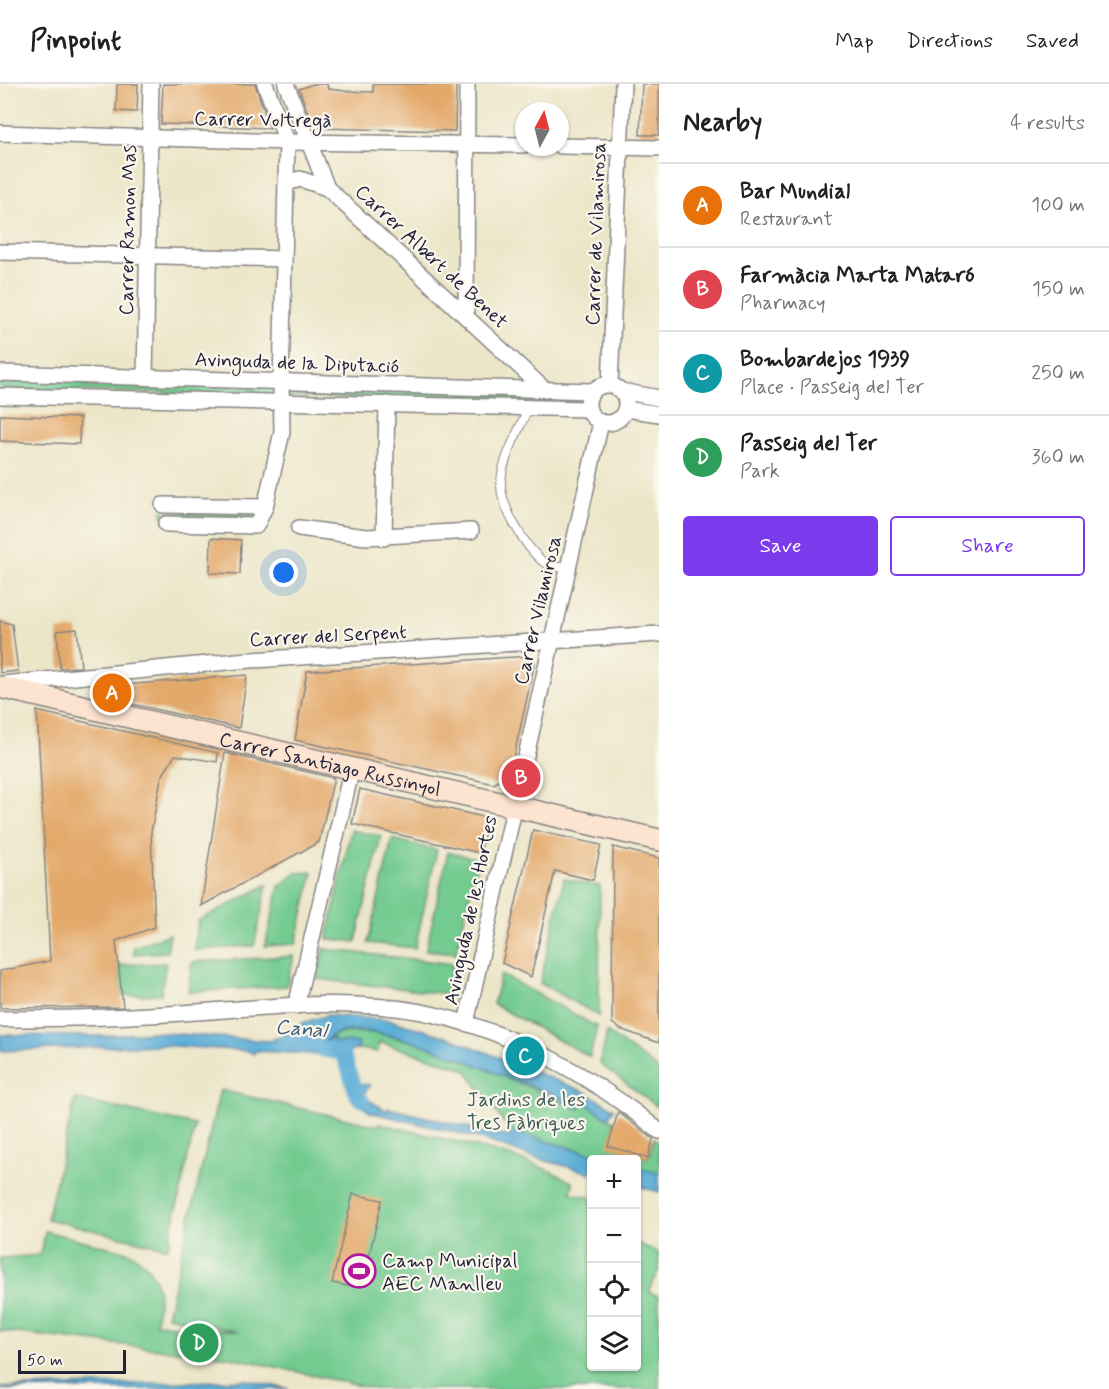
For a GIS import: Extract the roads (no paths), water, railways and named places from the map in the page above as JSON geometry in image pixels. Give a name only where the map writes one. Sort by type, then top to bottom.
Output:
[{"type":"street","name":"Carrer Ramon Mas","points":[[145,377],[151,84]]},
{"type":"street","points":[[166,524],[256,526],[265,507],[281,444],[287,142],[265,84]]},
{"type":"street","name":"Carrer Albert de Benet","points":[[286,84],[327,188],[545,390]]},
{"type":"street","points":[[466,317],[467,84]]},
{"type":"street","name":"Carrer de Vilamirosa","points":[[616,388],[619,147],[623,84]]},
{"type":"street","name":"Carrer Voltregà","points":[[0,134],[287,142],[515,145]]},
{"type":"street","points":[[569,146],[659,148]]},
{"type":"street","points":[[286,183],[300,179],[327,188]]},
{"type":"street","points":[[0,252],[284,259]]},
{"type":"street","name":"Avinguda de la Diputació","points":[[0,374],[593,391]]},
{"type":"street","points":[[616,388],[625,397],[626,409],[619,420],[601,422],[588,409],[589,397],[593,391],[616,388],[659,398]]},
{"type":"street","name":"Avinguda de la Diputació","points":[[0,396],[588,409]]},
{"type":"street","points":[[384,538],[387,404]]},
{"type":"street","points":[[626,409],[659,414]]},
{"type":"street","name":"Carrer Vilamirosa","points":[[514,806],[601,422]]},
{"type":"street","points":[[163,505],[265,507]]},
{"type":"street","points":[[299,528],[384,538],[471,531]]},
{"type":"street","name":"Carrer del Serpent","points":[[0,686],[237,661],[659,634]]},
{"type":"street","name":"Carrer Santiago Russinyol","points":[[0,686],[659,840]]},
{"type":"street","points":[[297,1006],[352,768]]},
{"type":"street","name":"Avinguda de les Hortes","points":[[466,1023],[514,806]]},
{"type":"street","points":[[0,1018],[92,1020],[297,1006],[376,1006],[466,1023],[512,1040],[555,1060],[604,1090],[659,1131]]},
{"type":"lane","points":[[528,408],[507,459],[501,484],[505,503],[519,532],[543,562],[568,569]]},
{"type":"water","points":[[328,1015],[389,1020],[448,1037],[583,1091],[614,1109],[608,1118],[582,1101],[580,1109],[551,1094],[442,1051],[386,1035],[360,1031],[339,1033],[325,1041],[333,1038],[335,1042],[358,1043],[358,1049],[330,1058],[329,1055],[255,1051],[254,1054],[248,1051],[160,1045],[0,1051],[0,1035],[104,1036],[152,1032],[271,1041],[305,1022]]},
{"type":"water","points":[[354,1083],[370,1085],[362,1096],[387,1111],[388,1108],[509,1137],[510,1131],[597,1155],[587,1155],[587,1172],[532,1157],[479,1138],[369,1112],[350,1094]]},
{"type":"water","points":[[641,1168],[659,1173],[659,1192],[641,1187]]},
{"type":"water","points":[[247,1380],[289,1389],[0,1389],[0,1388]]},
{"type":"waterway","name":"Canal","points":[[323,1050],[343,1053],[357,1096],[362,1100]]},
{"type":"place","name":"Bar Mundial","points":[[112,693]]},
{"type":"place","name":"Farmàcia Marta Mataró","points":[[521,778]]},
{"type":"place","name":"Bombardejos 1939","points":[[525,1056]]},
{"type":"place","name":"Camp Municipal AEC Manlleu","points":[[359,1271]]},
{"type":"place","name":"Passeig del Ter","points":[[199,1343]]},
{"type":"park label","name":"Jardins de les Tres Fàbriques","points":[[526,1110]]}]
